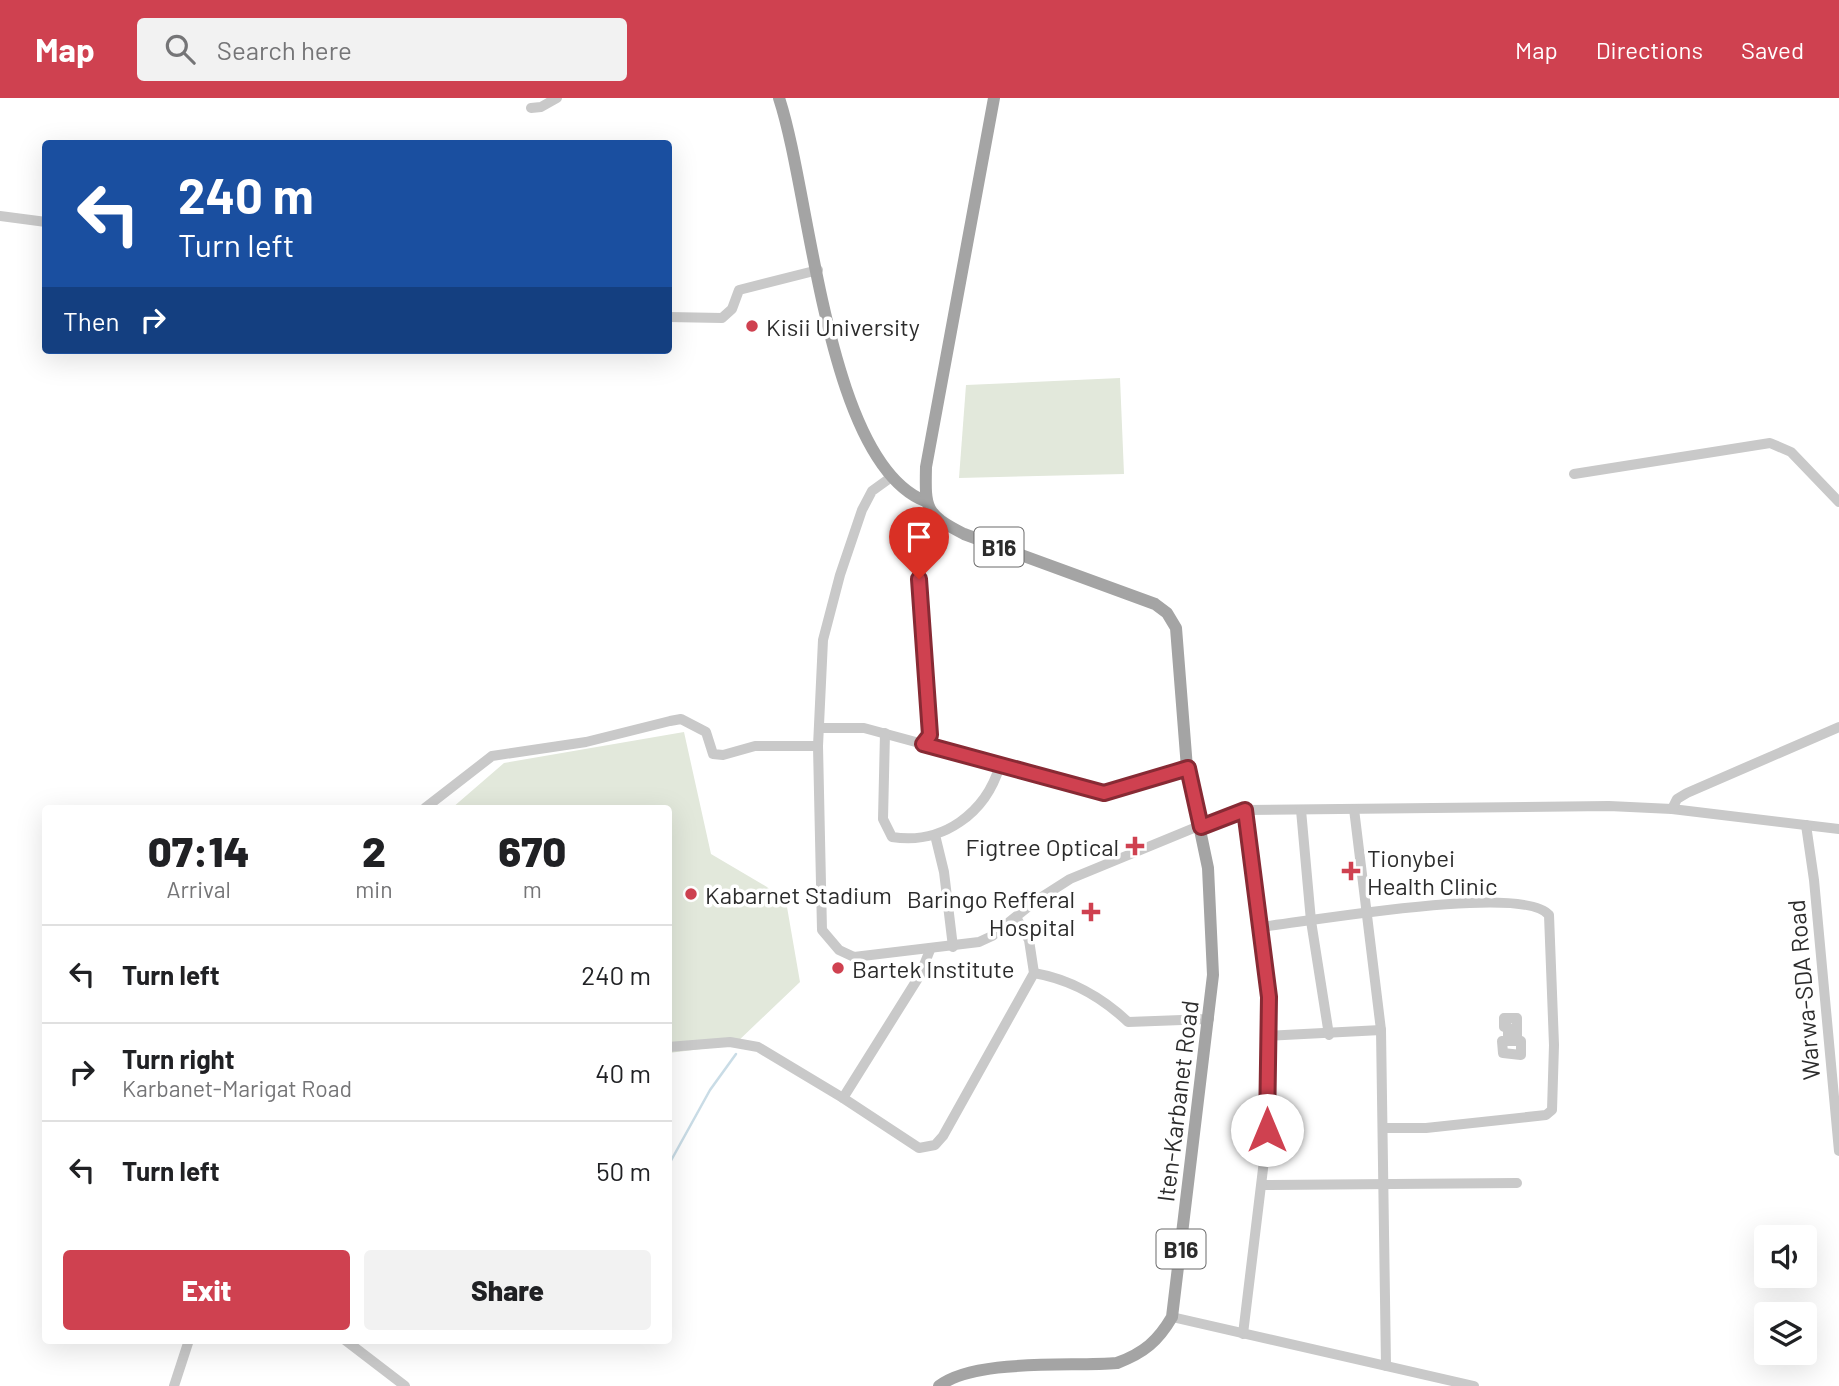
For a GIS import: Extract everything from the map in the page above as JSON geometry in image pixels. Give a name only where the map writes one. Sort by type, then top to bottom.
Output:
[{"type":"main road","points":[[779,98],[838,369],[859,422],[890,478],[908,495],[925,502],[926,467],[994,98]]},
{"type":"main road","name":"B16","points":[[925,502],[945,524],[1155,604],[1167,613],[1175,628],[1179,650],[1188,768],[1201,827]]},
{"type":"main road","name":"Iten-Karbanet Road","points":[[939,1386],[953,1376],[978,1369],[1117,1363],[1147,1349],[1160,1337],[1172,1317],[1209,1018],[1213,926],[1201,827]]},
{"type":"street","points":[[531,108],[541,107],[556,98]]},
{"type":"street","points":[[0,216],[42,221]]},
{"type":"street","points":[[672,317],[722,318],[732,309],[739,290],[818,271]]},
{"type":"street","points":[[1574,474],[1770,443],[1791,452],[1839,502]]},
{"type":"street","points":[[890,478],[872,491],[862,510],[840,575],[823,640],[818,746],[822,930],[839,950],[854,957],[930,950],[979,942],[1017,919],[1034,902],[1070,879],[1245,810],[1609,806],[1672,809],[1839,829]]},
{"type":"street","points":[[923,744],[930,735],[920,568],[928,549],[945,524]]},
{"type":"street","points":[[429,805],[492,756],[586,741],[670,721],[688,722],[706,732],[713,754],[723,755],[764,746],[818,746]]},
{"type":"street","points":[[820,728],[864,727],[1104,793],[1188,768]]},
{"type":"street","points":[[1672,809],[1677,799],[1687,793],[1839,727]]},
{"type":"street","points":[[884,733],[883,819],[888,832],[898,838],[935,835],[975,812],[994,785],[1000,765]]},
{"type":"street","points":[[1354,809],[1381,1030],[1385,1128],[1386,1366]]},
{"type":"street","points":[[1243,1334],[1266,1144],[1269,997],[1245,810]]},
{"type":"street","points":[[1301,810],[1311,921],[1329,1035]]},
{"type":"street","name":"Warwa-SDA Road","points":[[1806,825],[1814,880],[1839,1151]]},
{"type":"street","points":[[935,835],[944,873],[953,947]]},
{"type":"street","points":[[1260,927],[1401,906],[1534,904],[1549,915],[1554,1045],[1552,1110],[1546,1115],[1481,1123],[1385,1128]]},
{"type":"street","points":[[672,1047],[730,1041],[758,1047],[919,1148],[935,1145],[957,1112],[1034,973],[1029,940],[1017,919]]},
{"type":"street","points":[[843,1098],[920,975],[930,950]]},
{"type":"street","points":[[1034,973],[1051,976],[1094,995],[1128,1022],[1209,1018]]},
{"type":"street","points":[[1267,1036],[1329,1035],[1381,1030]]},
{"type":"street","points":[[1262,1185],[1517,1183]]},
{"type":"street","points":[[1172,1317],[1474,1386]]},
{"type":"street","points":[[174,1386],[188,1344]]},
{"type":"street","points":[[350,1344],[405,1386]]},
{"type":"shaded area","points":[[1120,378],[1124,474],[959,478],[966,385]]},
{"type":"shaded area","points":[[684,732],[711,854],[767,887],[787,907],[800,982],[734,1045],[672,1053],[672,805],[455,805],[504,763]]},
{"type":"waterway","points":[[672,1159],[710,1090],[736,1054]]},
{"type":"place","name":"Kisii University","points":[[752,326]]},
{"type":"place","name":"Figtree Optical","points":[[1135,846]]},
{"type":"place","name":"Tionybei Health Clinic","points":[[1351,871]]},
{"type":"place","name":"Kabarnet Stadium","points":[[691,894]]},
{"type":"place","name":"Baringo Refferal Hospital","points":[[1091,912]]},
{"type":"place","name":"Bartek Institute","points":[[838,968]]},
{"type":"route","points":[[919,579],[930,735],[923,744],[1028,770],[1104,793],[1188,768],[1201,827],[1228,814],[1245,810],[1269,997],[1267,1130]]}]
